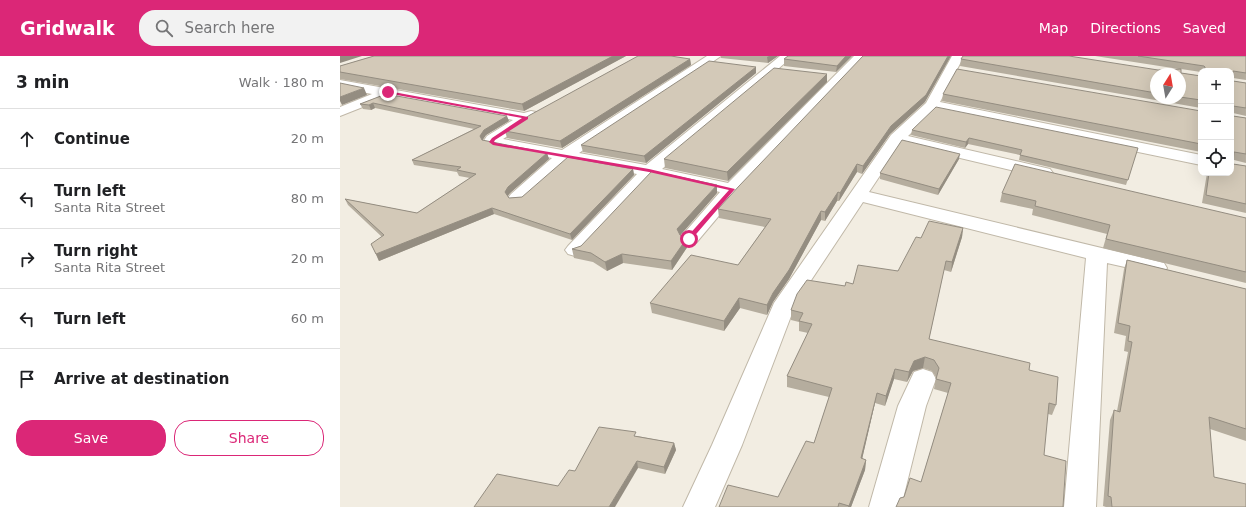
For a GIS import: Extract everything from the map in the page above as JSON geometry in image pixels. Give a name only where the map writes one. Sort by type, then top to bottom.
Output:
[{"type":"street","points":[[575,250],[649,171],[787,56]]},
{"type":"street","points":[[689,239],[831,77],[860,56]]},
{"type":"street","points":[[699,507],[727,445],[785,303],[897,138],[932,105],[958,56]]},
{"type":"street","points":[[517,198],[566,156],[708,60]]},
{"type":"street","points":[[951,70],[966,72]]},
{"type":"street","points":[[340,84],[526,118]]},
{"type":"street","points":[[340,112],[388,92]]},
{"type":"street","points":[[932,105],[1198,159]]},
{"type":"street","points":[[547,106],[493,139],[491,142],[649,171],[732,189]]},
{"type":"street","points":[[897,138],[1062,178]]},
{"type":"street","points":[[858,195],[1179,274]]},
{"type":"street","points":[[1080,507],[1097,254]]},
{"type":"street","points":[[885,507],[912,406],[922,379]]},
{"type":"building","points":[[374,56],[613,56],[522,104],[340,72],[340,66]]},
{"type":"building","points":[[638,56],[671,56],[690,59],[560,141],[505,131],[530,115]]},
{"type":"building","points":[[788,56],[846,56],[837,66],[784,59]]},
{"type":"building","points":[[863,56],[948,56],[926,95],[891,126],[863,166],[857,164],[840,193],[838,192],[825,212],[821,211],[789,270],[773,293],[767,305],[739,298],[724,321],[650,303],[691,255],[738,265],[771,219],[718,209]]},
{"type":"building","points":[[963,56],[1069,56],[1150,69],[1150,92],[961,59]]},
{"type":"building","points":[[1138,56],[1246,56],[1246,73],[1234,71],[1234,68],[1205,68],[1204,66]]},
{"type":"building","points":[[709,61],[756,67],[644,156],[581,145]]},
{"type":"building","points":[[774,68],[827,74],[727,172],[664,159]]},
{"type":"building","points":[[957,69],[1150,102],[1150,104],[1160,104],[1198,110],[1198,143],[943,94]]},
{"type":"building","points":[[1186,74],[1198,76],[1198,100],[1186,98]]},
{"type":"building","points":[[1234,81],[1246,83],[1246,108],[1234,106]]},
{"type":"building","points":[[340,83],[364,88],[340,97]]},
{"type":"building","points":[[386,94],[507,116],[484,130],[480,136],[482,140],[547,153],[508,187],[505,192],[509,198],[522,197],[568,157],[633,169],[570,234],[492,208],[376,254],[371,244],[384,235],[345,199],[417,213],[476,174],[457,170],[461,167],[412,160],[481,126],[373,103],[369,105],[360,104]]},
{"type":"building","points":[[936,107],[1138,148],[1128,180],[1020,155],[1022,150],[969,138],[966,142],[912,130]]},
{"type":"building","points":[[1234,116],[1246,118],[1246,154],[1234,152]]},
{"type":"building","points":[[902,140],[960,154],[939,189],[880,173]]},
{"type":"building","points":[[1015,164],[1246,218],[1246,272],[1106,239],[1110,225],[1035,206],[1036,201],[1002,193]]},
{"type":"building","points":[[1234,164],[1246,166],[1246,204],[1206,195],[1209,176],[1234,176]]},
{"type":"building","points":[[652,171],[717,185],[677,229],[680,235],[687,238],[671,261],[622,254],[605,262],[591,253],[572,249],[581,246]]},
{"type":"building","points":[[929,221],[963,228],[952,262],[946,261],[929,339],[1030,363],[1029,370],[1058,377],[1056,405],[1049,403],[1044,455],[1066,461],[1063,507],[896,507],[900,498],[904,497],[910,478],[921,482],[951,383],[936,379],[939,368],[934,360],[925,357],[914,361],[909,372],[895,369],[886,396],[877,393],[861,458],[866,460],[849,506],[839,503],[838,507],[719,507],[728,485],[778,497],[806,441],[814,443],[832,388],[787,376],[812,324],[799,321],[803,313],[791,310],[797,294],[807,280],[845,286],[846,282],[853,284],[858,265],[898,271],[916,237],[921,238]]},
{"type":"building","points":[[1127,260],[1246,289],[1246,429],[1209,417],[1214,477],[1246,484],[1246,507],[1112,507],[1111,497],[1108,496],[1114,410],[1120,412],[1132,342],[1128,341],[1130,326],[1118,323]]},
{"type":"building","points":[[599,427],[636,432],[634,436],[674,443],[664,467],[637,461],[609,507],[474,507],[497,474],[558,486],[569,470],[575,471]]},
{"type":"route","points":[[388,92],[526,118],[493,139],[491,142],[495,144],[649,171],[732,189],[689,239]]}]
